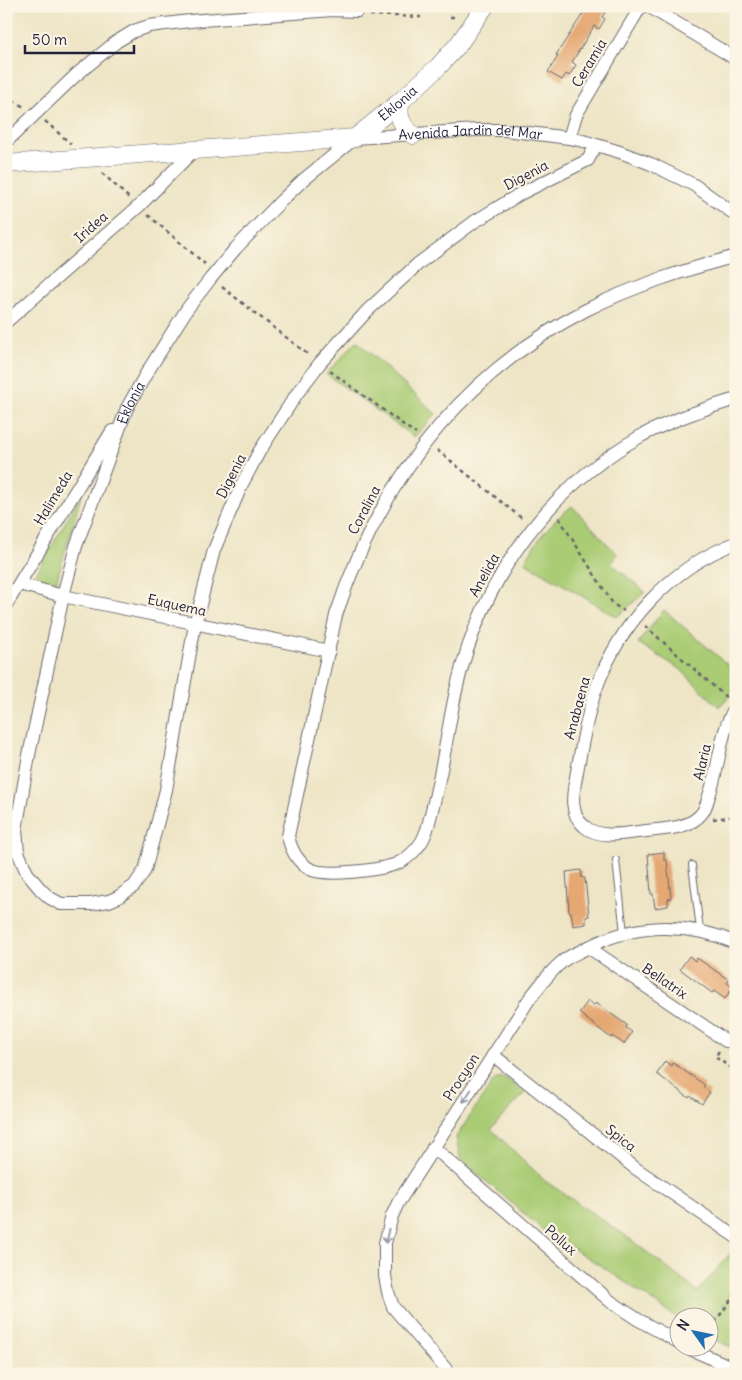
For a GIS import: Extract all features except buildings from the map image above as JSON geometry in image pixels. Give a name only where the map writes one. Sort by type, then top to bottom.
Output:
[{"type":"street","name":"Eklonia","points":[[61,904],[41,890],[26,873],[18,852],[16,830],[29,755],[63,596],[76,546],[127,408],[166,341],[215,273],[241,242],[302,180],[401,101],[438,67],[458,45],[485,6]]},
{"type":"street","name":"Ceramia","points":[[569,138],[576,115],[641,6]]},
{"type":"street","points":[[648,6],[736,59]]},
{"type":"street","points":[[6,142],[76,75],[116,42],[134,31],[149,26],[182,22],[333,8],[357,11]]},
{"type":"street","points":[[401,101],[399,107],[400,119],[407,130],[413,135]]},
{"type":"street","name":"Avenida Jardín del Mar","points":[[6,164],[354,138],[486,130],[521,132],[569,138],[596,144],[652,164],[694,185],[736,215]]},
{"type":"street","name":"Digenia","points":[[61,904],[100,903],[118,897],[134,886],[145,870],[166,790],[195,624],[214,550],[242,484],[278,422],[320,363],[367,311],[426,258],[474,222],[520,194],[588,160],[596,144]]},
{"type":"street","name":"Iridea","points":[[6,322],[138,206],[193,151]]},
{"type":"street","name":"Coralina","points":[[394,865],[354,871],[319,872],[306,866],[299,860],[290,845],[288,836],[336,615],[358,553],[388,495],[426,441],[466,397],[488,377],[535,341],[596,306],[642,286],[736,256]]},
{"type":"street","name":"Anelida","points":[[394,865],[417,848],[426,832],[438,784],[455,690],[469,640],[490,592],[517,548],[533,527],[572,487],[616,452],[673,421],[699,410],[736,399]]},
{"type":"street","name":"Halimeda","points":[[6,605],[92,462],[127,408]]},
{"type":"street","name":"Anabaena","points":[[692,822],[674,828],[599,834],[584,827],[579,821],[573,806],[573,797],[591,703],[604,669],[624,634],[650,601],[671,581],[701,560],[720,549],[736,543]]},
{"type":"street","name":"Euquema","points":[[19,584],[63,596],[329,651]]},
{"type":"street","name":"Alaria","points":[[692,822],[706,808],[713,785],[726,723],[736,706]]},
{"type":"street","name":"Procyon","points":[[450,1374],[393,1307],[384,1276],[385,1244],[392,1216],[398,1203],[530,998],[563,961],[588,947],[624,932],[662,927],[700,930],[736,943]]},
{"type":"street","name":"Bellatrix","points":[[588,947],[726,1040]]},
{"type":"street","name":"Spica","points":[[493,1055],[635,1168],[736,1238]]},
{"type":"street","name":"Pollux","points":[[434,1147],[540,1242],[610,1301],[670,1337]]},
{"type":"street","points":[[711,1358],[736,1369]]},
{"type":"lane","points":[[616,860],[624,932]]},
{"type":"lane","points":[[692,865],[700,930]]},
{"type":"path","points":[[357,11],[366,14],[421,17]]},
{"type":"path","points":[[6,96],[13,102],[37,114]]},
{"type":"path","points":[[138,206],[215,273]]},
{"type":"path","points":[[426,441],[533,527]]},
{"type":"path","points":[[726,1040],[715,1057],[736,1071]]},
{"type":"path","points":[[720,1316],[736,1294]]},
{"type":"green space","points":[[357,341],[436,414],[414,437],[326,374]]},
{"type":"green space","points":[[82,493],[55,586],[34,577]]},
{"type":"green space","points":[[572,506],[617,554],[611,563],[645,592],[617,617],[525,562],[545,531]]},
{"type":"green space","points":[[664,610],[736,672],[736,689],[719,707],[680,669],[638,643]]},
{"type":"green space","points":[[504,1077],[525,1093],[491,1129],[545,1181],[626,1236],[698,1292],[734,1249],[736,1250],[736,1349],[720,1342],[720,1308],[670,1308],[670,1313],[603,1267],[543,1230],[460,1159],[456,1137],[494,1080]]}]
